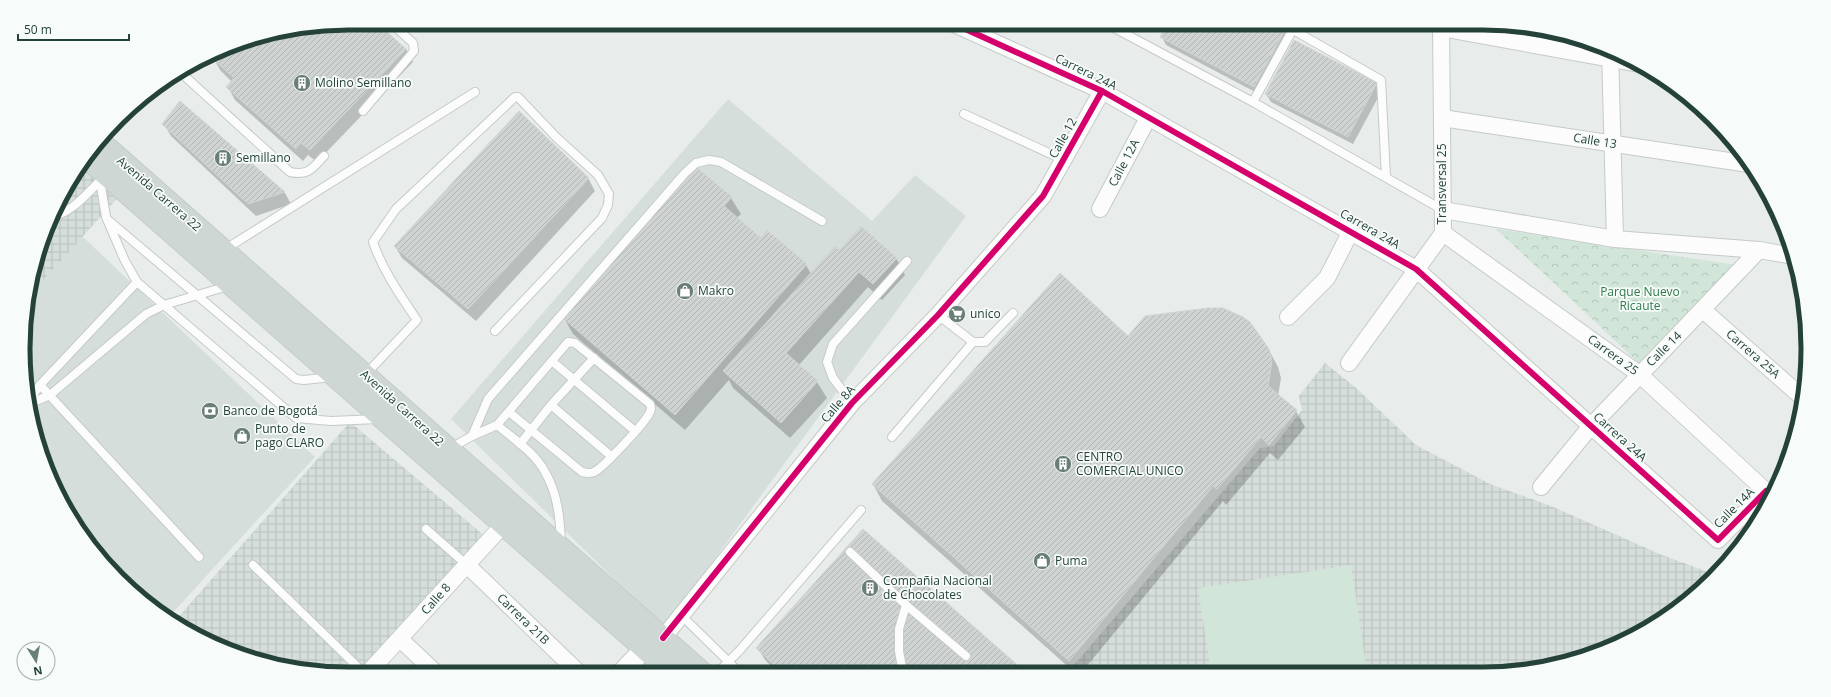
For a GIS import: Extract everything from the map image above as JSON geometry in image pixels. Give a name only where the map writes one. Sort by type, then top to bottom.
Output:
[{"type":"main road","name":"Avenida Carrera 22","points":[[104,145],[561,549],[654,643],[669,667]]},
{"type":"main road","name":"Avenida Carrera 22","points":[[96,168],[232,285],[504,524],[654,643],[692,667]]},
{"type":"street","name":"Carrera 24A","points":[[967,30],[1102,91],[1416,269],[1718,540]]},
{"type":"street","name":"Transversal 25","points":[[1349,363],[1442,233],[1441,30]]},
{"type":"street","points":[[1464,30],[1604,54]]},
{"type":"street","points":[[1610,57],[1615,239]]},
{"type":"street","name":"Calle 12","points":[[1043,196],[1102,91]]},
{"type":"street","name":"Calle 12A","points":[[1100,209],[1148,118]]},
{"type":"street","name":"Calle 13","points":[[1442,118],[1740,163]]},
{"type":"street","name":"Calle 8A","points":[[628,667],[654,643],[681,615],[852,404],[938,315],[1043,196]]},
{"type":"street","points":[[1443,210],[1615,239],[1759,250],[1787,255]]},
{"type":"street","points":[[1288,317],[1327,278],[1351,231]]},
{"type":"street","name":"Carrera 25","points":[[1442,233],[1640,374],[1766,492]]},
{"type":"street","name":"Calle 14","points":[[1542,487],[1591,426],[1759,250]]},
{"type":"street","name":"Carrera 25A","points":[[1703,310],[1798,393]]},
{"type":"street","name":"Calle 14A","points":[[1718,540],[1765,495]]},
{"type":"street","name":"Calle 8","points":[[373,667],[504,524]]},
{"type":"street","name":"Carrera 21B","points":[[467,565],[573,667]]},
{"type":"street","points":[[400,639],[430,667]]},
{"type":"lane","points":[[363,111],[414,51],[414,43],[399,30]]},
{"type":"lane","points":[[1118,30],[1253,102],[1443,210]]},
{"type":"lane","points":[[1253,102],[1293,30],[1381,80],[1386,177]]},
{"type":"lane","points":[[184,76],[290,172],[301,175],[312,169],[324,156]]},
{"type":"lane","points":[[223,250],[475,92]]},
{"type":"lane","points":[[365,375],[417,320],[388,276],[378,258],[373,242],[396,209],[515,97],[518,97],[557,138],[598,175],[609,194],[608,205],[602,218],[495,331]]},
{"type":"lane","points":[[964,114],[1064,160]]},
{"type":"lane","points":[[472,436],[488,399],[657,204],[696,162],[709,160],[721,162],[822,221]]},
{"type":"lane","points":[[60,215],[69,210],[96,168]]},
{"type":"lane","points":[[96,168],[106,217],[125,260],[137,282],[296,418],[331,421],[384,419]]},
{"type":"lane","points":[[106,217],[296,379],[304,380],[336,377]]},
{"type":"lane","points":[[852,404],[833,378],[828,362],[833,344],[907,261]]},
{"type":"lane","points":[[34,395],[40,385],[137,282]]},
{"type":"lane","points":[[34,400],[50,395],[146,314],[164,305],[232,285]]},
{"type":"lane","points":[[938,315],[973,342],[985,342],[1014,312]]},
{"type":"lane","points":[[448,449],[497,425],[553,362],[568,342],[572,342],[594,358],[650,404],[651,412],[612,456],[594,472],[582,472],[510,412]]},
{"type":"lane","points":[[892,437],[973,342]]},
{"type":"lane","points":[[520,444],[551,405],[594,358]]},
{"type":"lane","points":[[553,362],[635,431]]},
{"type":"lane","points":[[40,385],[199,557]]},
{"type":"lane","points":[[551,405],[612,456]]},
{"type":"lane","points":[[497,425],[534,457],[545,472],[551,485],[559,513],[561,549]]},
{"type":"lane","points":[[723,667],[861,510]]},
{"type":"lane","points":[[426,529],[467,565]]},
{"type":"lane","points":[[850,552],[906,605],[966,656]]},
{"type":"lane","points":[[253,565],[359,667]]},
{"type":"lane","points":[[902,667],[899,651],[899,629],[906,605]]},
{"type":"lane","points":[[681,615],[733,667]]},
{"type":"shaded area","points":[[728,99],[872,221],[915,175],[966,216],[664,628],[451,419]]},
{"type":"shaded area","points":[[89,165],[122,193],[36,289],[41,266],[54,227],[73,189]]},
{"type":"shaded area","points":[[82,236],[315,457],[172,613],[138,588],[109,559],[73,508],[54,470],[41,431],[33,390],[30,348],[36,289]]},
{"type":"shaded area","points":[[1325,363],[1355,387],[1416,445],[1490,484],[1551,506],[1662,555],[1710,572],[1676,601],[1642,624],[1604,643],[1545,661],[1482,667],[1072,667],[1260,448],[1274,446],[1302,410],[1299,396]]},
{"type":"shaded area","points":[[350,422],[487,538],[367,667],[307,664],[266,656],[227,643],[178,617]]},
{"type":"green space","name":"Parque Nuevo Ricaute","points":[[1496,229],[1737,265],[1642,366]]},
{"type":"green space","points":[[1351,565],[1366,667],[1210,667],[1198,588]]},
{"type":"building","name":"Molino Semillano","points":[[385,30],[406,49],[310,150],[301,143],[296,149],[226,87],[234,78],[214,60],[246,47],[286,36],[328,31]]},
{"type":"building","points":[[1164,30],[1285,30],[1254,87],[1160,37]]},
{"type":"building","points":[[1294,40],[1377,83],[1348,137],[1265,94]]},
{"type":"building","name":"Semillano","points":[[180,101],[285,192],[248,204],[162,124]]},
{"type":"building","points":[[519,111],[589,178],[468,309],[394,246]]},
{"type":"building","name":"Makro","points":[[695,166],[732,197],[724,206],[761,238],[767,230],[807,264],[675,415],[563,318]]},
{"type":"building","points":[[861,226],[897,258],[873,284],[859,272],[786,353],[818,381],[781,423],[723,371],[835,246],[839,250]]},
{"type":"building","name":"CENTRO COMERCIAL UNICO","points":[[1060,273],[1128,336],[1145,316],[1208,308],[1223,308],[1243,317],[1250,322],[1269,349],[1272,361],[1268,386],[1297,410],[1269,445],[1261,437],[1217,489],[1213,486],[1069,661],[872,484]]},
{"type":"building","name":"Compañia Nacional de Chocolates","points":[[863,529],[1020,667],[777,667],[756,648]]},
{"type":"cycle path","points":[[967,30],[1102,91],[1416,269],[1718,540],[1766,491]]},
{"type":"cycle path","points":[[663,638],[852,403],[938,315],[1043,196],[1102,91]]},
{"type":"place","name":"Molino Semillano","points":[[302,83]]},
{"type":"place","name":"Semillano","points":[[223,158]]},
{"type":"place","name":"Makro","points":[[685,291]]},
{"type":"place","name":"unico","points":[[957,314]]},
{"type":"place","name":"Banco de Bogotá","points":[[210,411]]},
{"type":"place","name":"Punto de pago CLARO","points":[[242,436]]},
{"type":"place","name":"CENTRO COMERCIAL UNICO","points":[[1063,464]]},
{"type":"place","name":"Puma","points":[[1042,561]]},
{"type":"place","name":"Compañia Nacional de Chocolates","points":[[870,588]]}]
